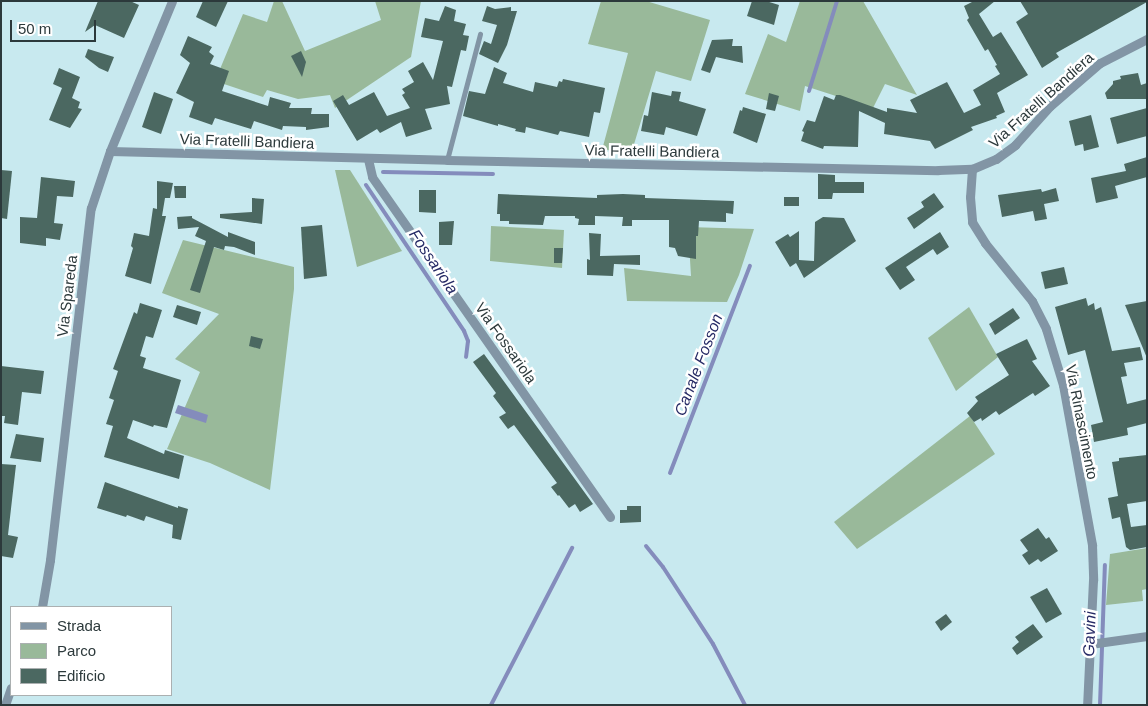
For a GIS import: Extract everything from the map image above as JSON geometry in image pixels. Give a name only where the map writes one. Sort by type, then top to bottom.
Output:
[{"type":"street","name":"Via Spareda","points":[[42,606],[50,560],[91,208],[110,151],[172,1]]},
{"type":"street","name":"Via Fratelli Bandiera","points":[[110,151],[368,159],[928,170],[972,169],[996,159],[1015,145],[1050,106],[1100,63],[1147,39]]},
{"type":"street","name":"Via Fossariola","points":[[368,159],[372,177],[610,517]]},
{"type":"street","name":"Via Rinascimento","points":[[972,169],[970,197],[972,222],[985,243],[1032,300],[1046,329],[1063,385],[1092,545],[1087,705]]},
{"type":"street","points":[[1090,644],[1147,636]]},
{"type":"street","points":[[5,705],[10,691]]},
{"type":"lane","points":[[447,160],[480,34]]},
{"type":"green space","points":[[274,1],[282,1],[305,51],[381,20],[375,1],[421,1],[411,57],[335,108],[330,95],[298,99],[267,90],[263,97],[215,81],[243,14],[267,22]]},
{"type":"green space","points":[[601,1],[646,1],[710,20],[691,81],[656,71],[632,151],[602,150],[628,53],[588,44]]},
{"type":"green space","points":[[800,1],[863,1],[917,95],[885,84],[873,108],[805,86],[800,111],[745,94],[768,34],[786,42]]},
{"type":"green space","points":[[335,170],[350,170],[402,251],[357,267]]},
{"type":"green space","points":[[491,226],[564,230],[562,268],[490,261]]},
{"type":"green space","points":[[688,227],[754,229],[739,275],[727,302],[627,301],[624,268],[691,276]]},
{"type":"green space","points":[[183,240],[294,267],[294,289],[270,490],[210,463],[167,449],[200,372],[175,359],[219,314],[162,293]]},
{"type":"green space","points":[[969,307],[998,357],[956,391],[928,338]]},
{"type":"green space","points":[[970,416],[995,454],[857,549],[834,522]]},
{"type":"green space","points":[[1147,548],[1147,589],[1142,590],[1143,601],[1106,605],[1110,554]]},
{"type":"water","points":[[178,405],[208,415],[206,423],[175,413]]},
{"type":"building","points":[[98,1],[130,1],[139,5],[124,38],[95,25],[85,32]]},
{"type":"building","points":[[203,1],[228,1],[216,27],[196,17]]},
{"type":"building","points":[[752,1],[766,1],[779,5],[774,25],[747,16]]},
{"type":"building","points":[[974,1],[995,1],[979,14],[993,37],[1001,32],[1028,75],[997,93],[1005,112],[996,116],[997,118],[971,127],[973,130],[935,149],[930,141],[884,134],[885,123],[859,111],[858,147],[824,146],[823,149],[801,141],[804,132],[802,131],[807,120],[815,122],[824,96],[834,100],[836,95],[840,95],[887,112],[887,108],[917,113],[910,100],[947,82],[964,113],[981,105],[973,90],[1000,74],[988,49],[985,51],[967,20],[969,18],[964,6]]},
{"type":"building","points":[[1020,1],[1147,2],[1056,53],[1059,57],[1042,68],[1016,22],[1028,14]]},
{"type":"building","points":[[445,6],[456,10],[454,21],[466,24],[463,35],[469,36],[466,51],[461,50],[452,87],[447,86],[450,104],[425,109],[432,129],[406,137],[401,122],[380,133],[377,129],[357,141],[333,101],[343,95],[349,105],[374,92],[387,116],[410,108],[402,95],[405,93],[402,89],[414,82],[408,71],[423,62],[433,80],[443,41],[421,37],[425,18],[439,21]]},
{"type":"building","points":[[487,6],[495,9],[511,7],[511,11],[517,11],[507,45],[498,63],[479,54],[484,41],[491,44],[497,25],[482,21]]},
{"type":"building","points":[[188,36],[212,47],[209,52],[214,56],[210,64],[229,71],[222,91],[268,106],[270,97],[291,103],[289,108],[312,108],[311,114],[329,114],[329,127],[306,130],[306,127],[283,126],[282,130],[254,121],[251,129],[215,118],[212,125],[189,117],[194,102],[176,93],[190,63],[180,55]]},
{"type":"building","points":[[733,39],[732,46],[742,46],[743,63],[716,57],[710,73],[701,70],[712,40]]},
{"type":"building","points":[[88,49],[114,57],[108,72],[99,68],[85,57]]},
{"type":"building","points":[[301,51],[306,62],[302,77],[291,56]]},
{"type":"building","points":[[494,67],[507,73],[503,83],[533,92],[535,82],[557,87],[559,81],[562,82],[563,79],[605,88],[600,113],[594,112],[589,137],[560,131],[558,135],[526,127],[525,133],[498,124],[498,126],[463,116],[469,91],[485,94]]},
{"type":"building","points":[[59,68],[80,77],[72,98],[80,102],[78,108],[82,109],[70,128],[49,120],[62,88],[53,84]]},
{"type":"building","points":[[1138,73],[1141,85],[1147,83],[1147,99],[1107,99],[1105,93],[1113,84],[1113,81],[1121,79],[1120,76]]},
{"type":"building","points":[[672,91],[681,92],[679,101],[706,109],[697,136],[666,127],[664,135],[641,131],[644,115],[648,116],[652,92],[671,96]]},
{"type":"building","points":[[154,92],[173,99],[161,134],[142,127]]},
{"type":"building","points":[[769,93],[779,96],[775,111],[766,109]]},
{"type":"building","points":[[743,107],[766,114],[757,143],[733,133],[740,110],[742,111]]},
{"type":"building","points":[[1147,108],[1147,136],[1117,144],[1110,118]]},
{"type":"building","points":[[1091,115],[1099,147],[1084,151],[1083,144],[1075,146],[1069,121]]},
{"type":"building","points":[[1147,157],[1147,177],[1115,186],[1118,198],[1096,203],[1091,178],[1126,171],[1124,164]]},
{"type":"building","points":[[1,170],[12,171],[7,219],[1,218]]},
{"type":"building","points":[[818,174],[835,175],[835,182],[864,182],[864,193],[833,193],[832,199],[818,199]]},
{"type":"building","points":[[41,177],[75,181],[73,197],[57,196],[54,223],[63,224],[60,240],[46,238],[46,246],[20,243],[20,217],[37,218]]},
{"type":"building","points":[[157,181],[173,183],[170,198],[165,198],[162,216],[166,216],[151,284],[125,276],[133,248],[131,246],[134,233],[149,236],[153,208],[157,209]]},
{"type":"building","points":[[174,186],[186,186],[186,198],[175,198]]},
{"type":"building","points":[[1056,188],[1059,201],[1044,204],[1047,219],[1035,221],[1033,211],[1002,217],[998,195],[1041,189],[1042,192]]},
{"type":"building","points":[[419,190],[436,190],[436,213],[419,212]]},
{"type":"building","points":[[934,193],[944,207],[914,229],[907,218],[924,207],[921,202]]},
{"type":"building","points":[[498,194],[597,198],[597,195],[623,194],[645,195],[645,198],[734,201],[733,214],[726,213],[726,222],[699,221],[698,236],[696,236],[696,259],[678,256],[675,248],[669,247],[669,220],[632,220],[632,226],[622,226],[623,217],[595,216],[595,225],[578,225],[579,219],[575,218],[575,216],[545,216],[543,225],[509,224],[509,221],[500,221],[500,214],[497,214]]},
{"type":"building","points":[[784,197],[799,197],[799,206],[784,206]]},
{"type":"building","points":[[252,198],[264,199],[262,224],[220,218],[220,214],[252,212]]},
{"type":"building","points":[[192,216],[192,218],[228,237],[228,232],[255,242],[255,255],[234,247],[225,246],[224,250],[214,247],[200,293],[190,290],[206,241],[195,236],[199,227],[178,229],[177,217]]},
{"type":"building","points":[[823,217],[844,218],[856,241],[804,278],[796,263],[790,267],[775,242],[788,234],[790,237],[799,231],[799,260],[814,261],[815,222]]},
{"type":"building","points":[[454,221],[452,245],[439,245],[439,222]]},
{"type":"building","points":[[322,225],[327,276],[304,279],[301,227]]},
{"type":"building","points":[[940,232],[949,247],[937,255],[933,249],[906,267],[915,280],[900,290],[885,268]]},
{"type":"building","points":[[589,233],[601,234],[600,256],[640,255],[640,265],[614,264],[613,276],[587,275],[587,259],[590,260]]},
{"type":"building","points":[[554,248],[563,248],[562,263],[554,263]]},
{"type":"building","points":[[1064,267],[1068,284],[1045,289],[1041,272]]},
{"type":"building","points":[[1086,298],[1088,306],[1094,303],[1095,310],[1101,307],[1112,351],[1140,347],[1143,360],[1124,363],[1127,376],[1121,377],[1127,404],[1147,399],[1147,423],[1127,428],[1128,435],[1094,442],[1091,425],[1103,422],[1085,350],[1068,355],[1055,307]]},
{"type":"building","points":[[1147,301],[1147,358],[1125,305]]},
{"type":"building","points":[[140,303],[162,310],[153,338],[146,336],[140,356],[146,358],[143,368],[181,380],[167,428],[154,425],[153,427],[133,420],[127,438],[164,454],[165,450],[184,456],[179,479],[104,457],[113,426],[106,424],[114,400],[109,398],[118,371],[113,369],[134,312],[137,314]]},
{"type":"building","points":[[177,305],[201,312],[197,325],[173,317]]},
{"type":"building","points":[[1013,308],[1020,318],[995,335],[989,324]]},
{"type":"building","points":[[251,336],[263,339],[260,349],[249,346]]},
{"type":"building","points":[[1027,339],[1037,359],[1032,361],[1050,386],[1035,396],[1033,393],[999,415],[996,411],[982,421],[981,418],[974,422],[967,413],[978,401],[975,397],[1009,375],[996,354]]},
{"type":"building","points":[[484,354],[593,504],[580,512],[575,504],[569,508],[551,487],[557,483],[514,425],[508,429],[499,417],[506,413],[493,396],[496,393],[473,362]]},
{"type":"building","points":[[1,366],[44,371],[41,394],[22,392],[18,425],[4,423],[5,416],[1,416]]},
{"type":"building","points":[[16,434],[44,438],[41,462],[10,458]]},
{"type":"building","points":[[1147,455],[1147,501],[1127,504],[1131,527],[1147,525],[1147,547],[1130,550],[1126,547],[1120,517],[1112,519],[1108,498],[1118,496],[1112,462],[1119,461],[1119,458]]},
{"type":"building","points":[[1,464],[16,465],[8,535],[18,537],[13,558],[1,556]]},
{"type":"building","points":[[105,482],[178,508],[178,506],[188,509],[181,540],[172,538],[173,525],[146,516],[144,521],[97,508]]},
{"type":"building","points":[[627,506],[641,506],[641,522],[620,523],[620,510],[627,510]]},
{"type":"building","points":[[1038,528],[1046,539],[1049,537],[1058,551],[1041,562],[1038,559],[1029,565],[1022,555],[1028,551],[1020,540]]},
{"type":"building","points":[[1047,588],[1062,614],[1046,623],[1030,597]]},
{"type":"building","points":[[946,614],[952,622],[941,631],[935,622]]},
{"type":"building","points":[[1033,624],[1043,637],[1017,655],[1012,648],[1019,642],[1015,637]]},
{"type":"waterway","points":[[809,91],[837,1]]},
{"type":"waterway","points":[[383,172],[493,174]]},
{"type":"waterway","name":"Fossariola","points":[[366,185],[464,331],[468,341],[466,357]]},
{"type":"waterway","name":"Canale Fosson","points":[[670,473],[750,266]]},
{"type":"waterway","name":"Canale Fosson","points":[[646,546],[663,567],[713,644],[745,705]]},
{"type":"waterway","name":"Fossariola","points":[[491,705],[572,548]]},
{"type":"waterway","name":"Gavini","points":[[1100,705],[1105,565]]}]
